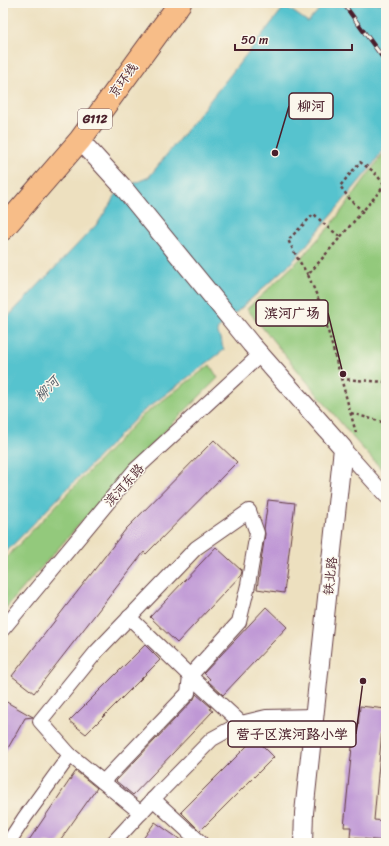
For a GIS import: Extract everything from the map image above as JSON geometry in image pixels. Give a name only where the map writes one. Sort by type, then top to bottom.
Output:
[{"type":"highway","name":"京环线","points":[[3,229],[80,140],[180,3]]},
{"type":"street","points":[[80,140],[122,186],[256,350],[386,496]]},
{"type":"street","name":"滨河东路","points":[[3,629],[134,471],[256,350]]},
{"type":"street","name":"铁北路","points":[[303,843],[304,813],[343,448]]},
{"type":"street","points":[[103,782],[188,694],[190,676],[239,622],[248,585],[257,533],[249,511],[196,548],[97,651],[40,722],[70,755],[103,782],[141,813]]},
{"type":"street","points":[[129,617],[241,723]]},
{"type":"street","points":[[113,843],[212,738],[241,723],[266,717],[315,716]]},
{"type":"street","points":[[8,843],[70,755]]},
{"type":"street","points":[[153,799],[201,843]]},
{"type":"path","points":[[308,275],[386,186],[373,171],[360,162],[340,186],[349,198],[363,212]]},
{"type":"path","points":[[341,237],[327,227],[314,214],[288,240],[308,275],[321,305],[356,433]]},
{"type":"path","points":[[341,379],[386,382]]},
{"type":"path","points":[[350,412],[382,422],[386,425]]},
{"type":"green space","points":[[386,150],[386,474],[355,440],[247,309],[296,263],[332,224]]},
{"type":"green space","points":[[210,365],[218,378],[137,459],[3,611],[3,561],[142,416]]},
{"type":"water","points":[[325,3],[386,3],[386,145],[372,166],[295,259],[217,330],[224,350],[141,413],[3,555],[3,322],[98,223],[119,190],[149,177],[285,6],[308,22]]},
{"type":"building","points":[[214,440],[237,462],[146,554],[144,552],[34,693],[12,676],[126,529]]},
{"type":"building","points":[[268,500],[295,503],[284,593],[257,589]]},
{"type":"building","points":[[216,547],[242,571],[241,575],[177,643],[150,617]]},
{"type":"building","points":[[266,607],[287,627],[223,695],[208,681],[210,679],[204,673]]},
{"type":"building","points":[[145,645],[160,660],[86,734],[69,721]]},
{"type":"building","points":[[196,694],[211,707],[210,709],[213,711],[133,795],[116,781],[194,699]]},
{"type":"building","points":[[3,700],[33,717],[25,718],[3,757]]},
{"type":"building","points":[[360,706],[386,709],[386,730],[382,730],[374,820],[386,821],[386,841],[350,838],[351,827],[344,827],[354,727],[358,728]]},
{"type":"building","points":[[255,738],[274,757],[200,831],[181,812]]},
{"type":"building","points":[[76,771],[97,788],[58,843],[27,843]]},
{"type":"building","points":[[155,822],[185,843],[140,843]]},
{"type":"railway","points":[[343,3],[386,62]]},
{"type":"place","name":"柳河","points":[[275,153]]},
{"type":"place","name":"滨河广场","points":[[343,374]]},
{"type":"place","name":"营子区滨河路小学","points":[[363,681]]}]
